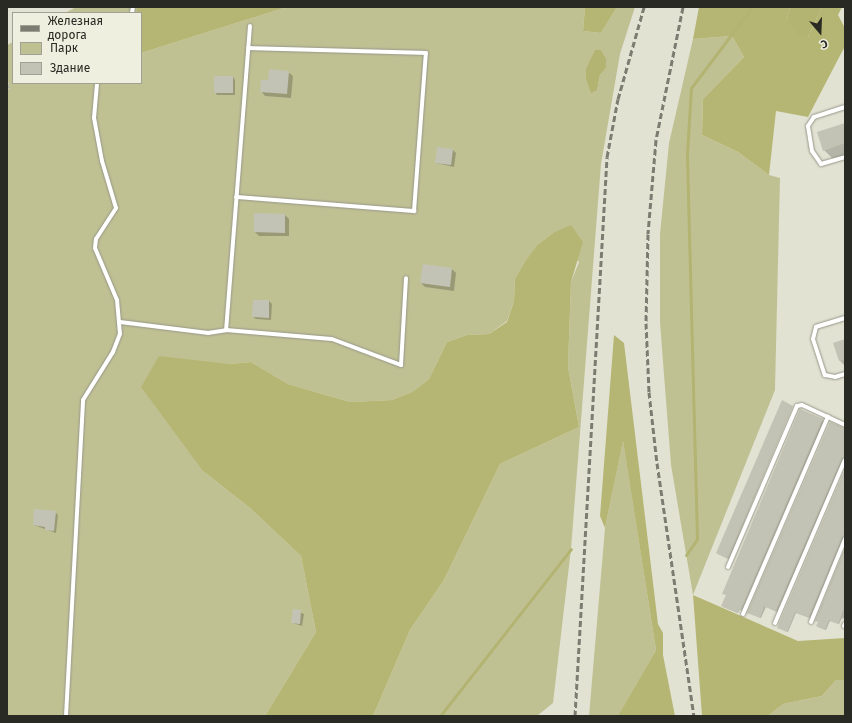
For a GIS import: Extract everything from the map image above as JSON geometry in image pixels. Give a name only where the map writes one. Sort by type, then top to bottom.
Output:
[{"type":"lane","points":[[226,330],[250,26]]},
{"type":"lane","points":[[236,197],[414,212],[426,53],[248,48]]},
{"type":"lane","points":[[66,716],[83,400],[113,352],[120,334],[118,300],[95,248],[96,239],[116,208],[102,161],[94,118],[97,84]]},
{"type":"lane","points":[[845,107],[814,117],[808,126],[812,151],[821,164],[845,157]]},
{"type":"lane","points":[[120,322],[208,334],[226,330],[332,339],[401,365],[406,278]]},
{"type":"lane","points":[[845,318],[816,327],[812,338],[825,375],[835,377],[845,374]]},
{"type":"lane","points":[[728,567],[797,406],[802,405],[845,425]]},
{"type":"lane","points":[[743,614],[828,417]]},
{"type":"lane","points":[[775,623],[845,460]]},
{"type":"lane","points":[[811,622],[845,539]]},
{"type":"green space","points":[[76,7],[137,7],[136,12],[67,12]]},
{"type":"green space","points":[[287,7],[585,7],[583,31],[601,33],[617,7],[635,7],[620,54],[601,164],[571,549],[553,703],[537,716],[373,716],[410,630],[444,580],[500,464],[579,427],[568,367],[571,282],[579,262],[553,233],[537,245],[515,279],[514,301],[507,321],[489,334],[467,335],[447,342],[429,379],[412,392],[392,400],[350,402],[288,384],[251,362],[229,364],[203,471],[250,508],[301,556],[316,632],[265,716],[7,716],[7,90],[10,88],[7,79],[7,45],[12,42],[12,84],[142,84],[142,53]],"holes":[[[601,50],[606,58],[606,68],[600,75],[597,90]]]},
{"type":"green space","points":[[732,36],[744,57],[703,99],[702,135],[738,152],[769,175],[780,178],[775,390],[693,595],[671,465],[660,323],[660,234],[669,143],[693,39]]},
{"type":"green space","points":[[623,440],[656,650],[619,715],[589,716],[605,528]]},
{"type":"green space","points":[[836,680],[845,680],[845,716],[768,716],[783,704],[822,696]]},
{"type":"shaded area","points":[[137,7],[287,7],[142,53],[142,12],[136,12]]},
{"type":"shaded area","points":[[585,7],[617,7],[601,33],[583,31]]},
{"type":"shaded area","points":[[699,7],[790,7],[787,19],[808,37],[822,7],[842,7],[838,15],[845,28],[845,46],[808,117],[776,111],[769,175],[738,152],[702,135],[703,99],[744,57],[732,36],[693,39]]},
{"type":"shaded area","points":[[790,7],[822,7],[808,37],[798,34],[787,19]]},
{"type":"shaded area","points":[[595,50],[601,50],[606,58],[606,68],[600,75],[597,90],[591,93],[586,79],[586,69]]},
{"type":"shaded area","points":[[571,225],[583,242],[571,282],[568,367],[579,427],[500,464],[444,580],[410,630],[373,716],[265,716],[316,632],[301,556],[250,508],[203,471],[141,387],[159,356],[229,364],[251,362],[288,384],[350,402],[392,400],[412,392],[429,379],[447,342],[467,335],[489,334],[507,322],[514,301],[515,279],[525,262],[537,245],[553,233]]},
{"type":"shaded area","points":[[614,335],[624,343],[658,624],[663,633],[663,655],[675,716],[618,716],[656,650],[623,441],[605,528],[600,516]]},
{"type":"shaded area","points":[[693,595],[798,641],[845,638],[845,680],[836,680],[822,696],[783,704],[768,716],[702,716]]},
{"type":"building","points":[[269,69],[289,71],[287,94],[260,92],[261,80],[268,80]]},
{"type":"building","points":[[214,76],[233,76],[233,93],[214,93]]},
{"type":"building","points":[[845,123],[845,143],[823,151],[817,132]]},
{"type":"building","points":[[437,147],[453,149],[451,165],[435,163]]},
{"type":"building","points":[[254,213],[285,214],[285,233],[254,232]]},
{"type":"building","points":[[423,264],[452,268],[450,287],[420,283]]},
{"type":"building","points":[[253,300],[269,300],[269,318],[252,317]]},
{"type":"building","points":[[845,339],[845,359],[839,361],[833,343]]},
{"type":"building","points":[[782,400],[793,406],[728,559],[716,553]]},
{"type":"building","points":[[800,409],[823,419],[741,610],[739,609],[737,613],[721,606],[726,595],[722,594]]},
{"type":"building","points":[[830,422],[845,428],[845,457],[842,459],[776,611],[764,606],[760,618],[747,613]]},
{"type":"building","points":[[845,469],[845,536],[842,538],[809,618],[795,612],[787,632],[777,628]]},
{"type":"building","points":[[34,509],[56,511],[54,531],[45,530],[45,527],[33,525]]},
{"type":"building","points":[[845,548],[845,606],[838,624],[829,620],[825,630],[816,626],[818,622],[815,621]]},
{"type":"building","points":[[293,609],[301,610],[300,624],[291,623]]},
{"type":"waterway","points":[[686,555],[697,539],[687,153],[691,88],[752,7]]},
{"type":"waterway","points":[[440,716],[571,549]]},
{"type":"railway","points":[[575,716],[607,157],[618,99],[644,7]]},
{"type":"railway","points":[[683,7],[656,140],[648,234],[646,323],[649,392],[657,463],[694,716]]}]
